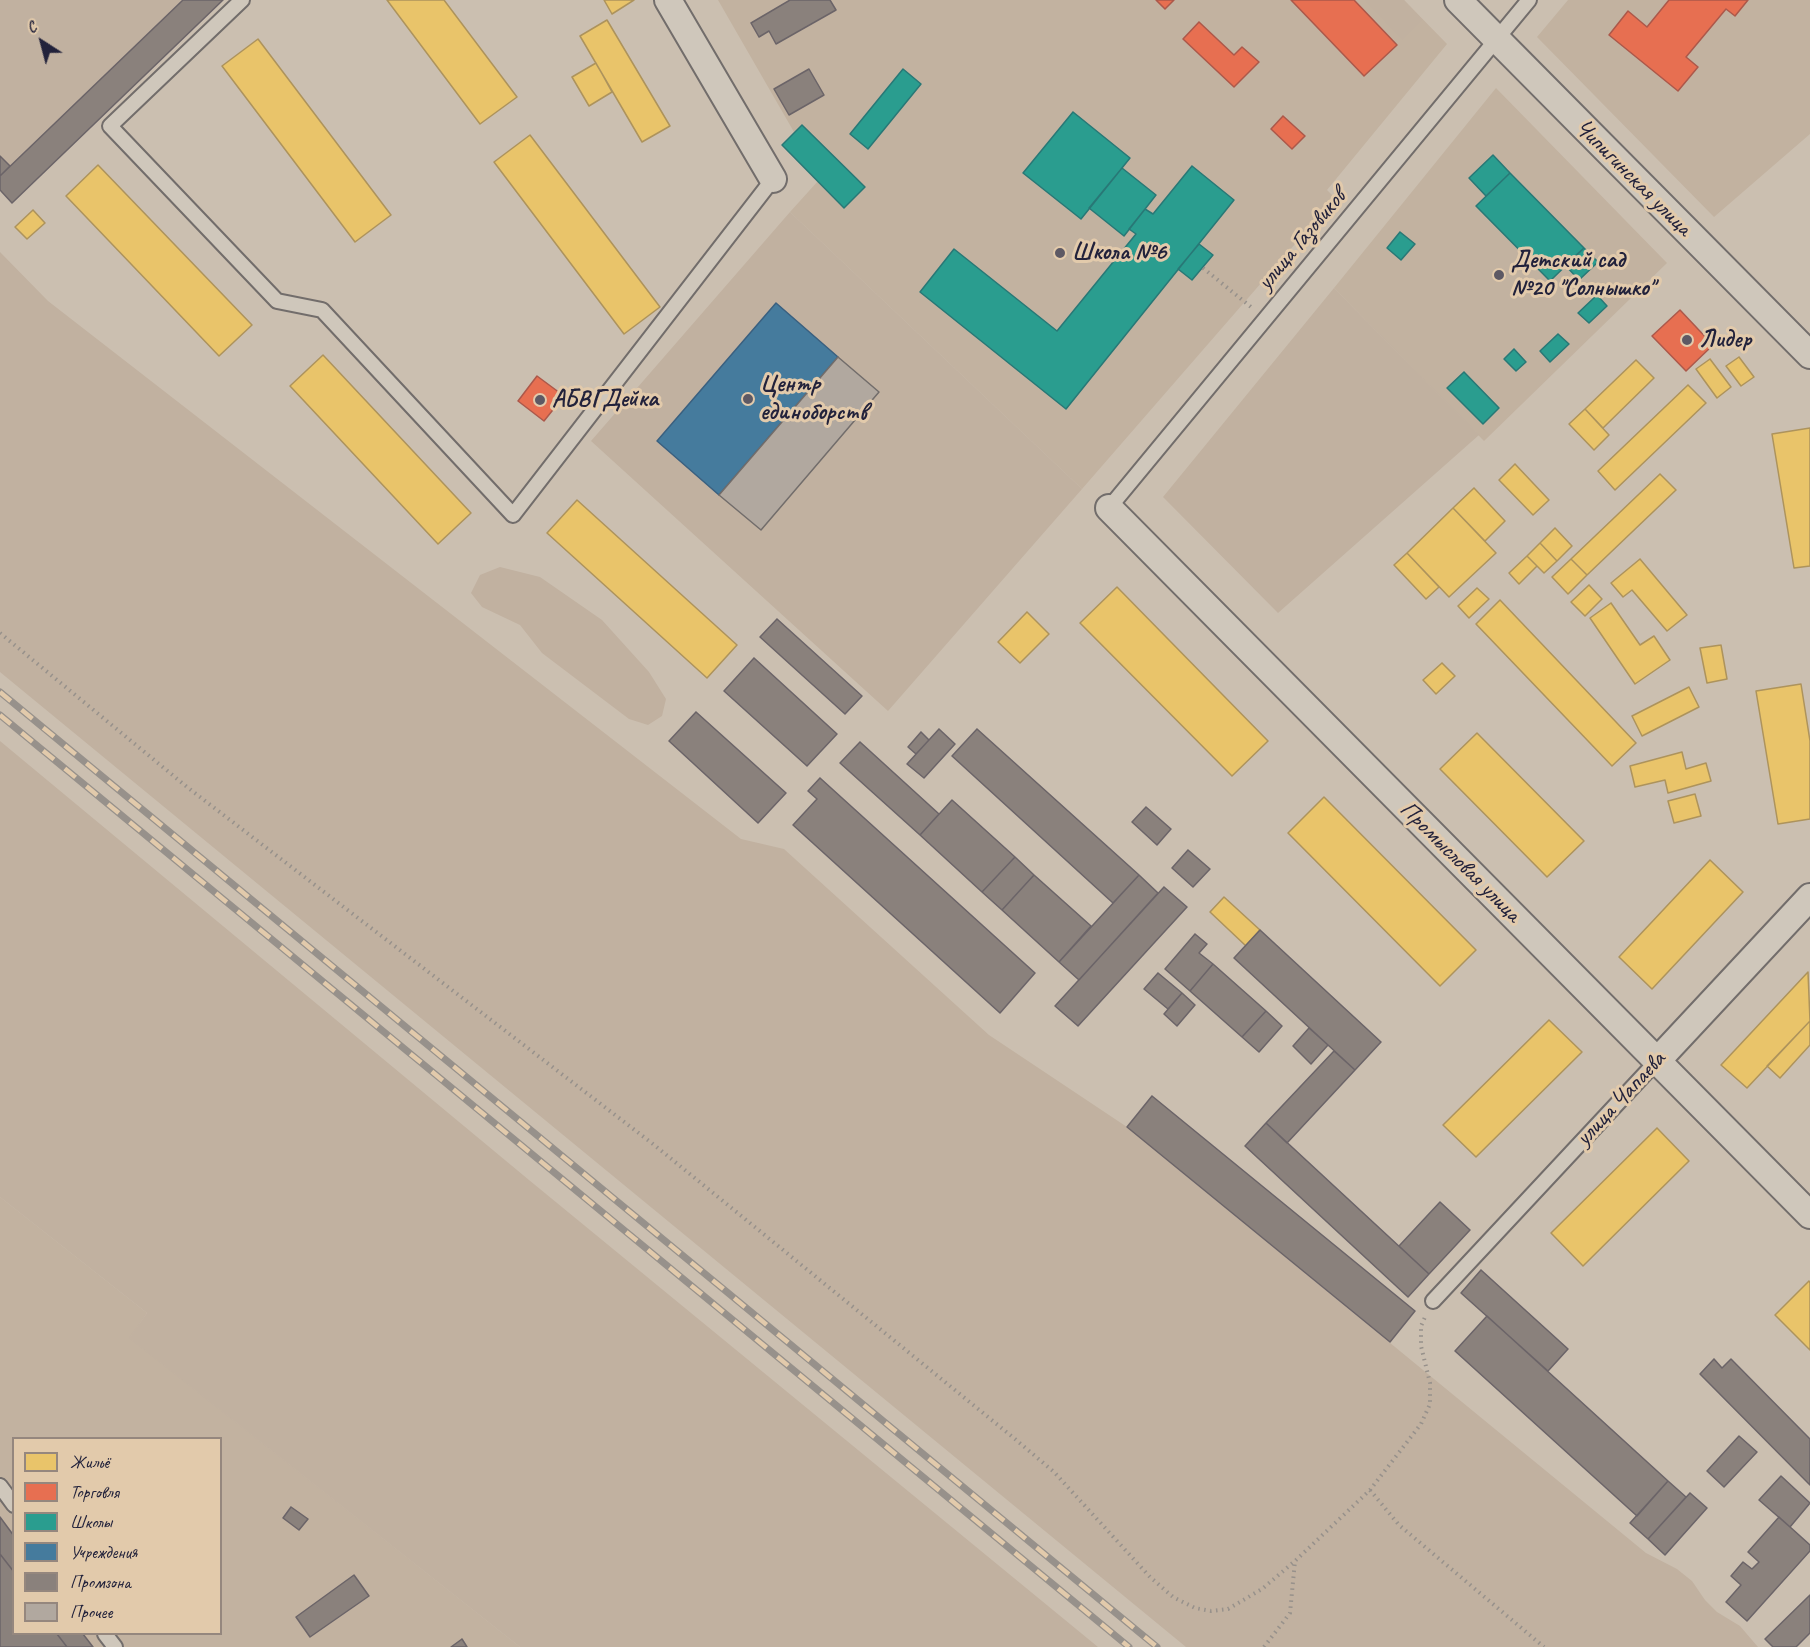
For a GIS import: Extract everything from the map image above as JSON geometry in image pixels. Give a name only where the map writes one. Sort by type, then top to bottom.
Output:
[{"type":"street","points":[[668,0],[773,179]]},
{"type":"street","name":"Чипигинская улица","points":[[1458,0],[1496,41],[1810,355]]},
{"type":"street","name":"Промысловая улица","points":[[1109,508],[1810,1215]]},
{"type":"street","name":"улица Чапаева","points":[[1657,1061],[1810,897]]},
{"type":"lane","points":[[242,0],[110,126],[277,301],[322,310],[513,515],[773,179]]},
{"type":"lane","name":"улица Газовиков","points":[[1109,508],[1529,0]]},
{"type":"lane","name":"улица Чапаева","points":[[1433,1301],[1657,1061]]},
{"type":"lane","points":[[0,1486],[12,1502]]},
{"type":"lane","points":[[106,1635],[115,1647]]},
{"type":"path","points":[[1203,268],[1266,319]]},
{"type":"path","points":[[0,633],[187,786],[653,1144],[1015,1439],[1054,1472],[1150,1577],[1173,1597],[1195,1608],[1211,1611],[1228,1609],[1262,1589],[1370,1490],[1421,1424],[1430,1404],[1430,1383],[1421,1346],[1421,1326],[1433,1301]]},
{"type":"path","points":[[1370,1490],[1399,1525],[1544,1647]]},
{"type":"path","points":[[1264,1647],[1290,1613],[1295,1561]]},
{"type":"shaded area","points":[[0,0],[183,0],[10,166],[0,156]]},
{"type":"shaded area","name":"Школа №6","points":[[718,0],[1404,0],[1447,44],[1327,190],[1335,198],[1082,489],[790,212],[818,181],[782,145],[794,132]]},
{"type":"shaded area","points":[[1365,0],[1404,0],[1423,20],[1403,40]]},
{"type":"shaded area","points":[[1568,0],[1810,0],[1810,134],[1714,217],[1537,37]]},
{"type":"shaded area","name":"Детский сад №20 \"Солнышко\"","points":[[1496,88],[1667,263],[1484,441],[1334,288]]},
{"type":"shaded area","points":[[790,212],[1082,489],[888,711],[591,441]]},
{"type":"shaded area","points":[[0,252],[48,301],[741,839],[784,849],[989,1035],[1127,1127],[1646,1553],[1677,1569],[1692,1581],[1705,1600],[1717,1612],[1740,1626],[1758,1647],[1186,1647],[0,672]]},
{"type":"shaded area","points":[[1334,288],[1479,435],[1278,613],[1163,497]]},
{"type":"shaded area","points":[[500,567],[540,577],[602,620],[649,672],[666,699],[662,716],[648,725],[629,719],[542,653],[520,625],[482,607],[471,593],[480,575]]},
{"type":"shaded area","points":[[0,741],[529,1180],[1098,1647],[520,1647],[129,1338],[147,1313],[0,1197]]},
{"type":"shaded area","points":[[0,1197],[147,1313],[130,1338],[520,1647],[0,1647]]},
{"type":"building: Жильё","points":[[387,0],[444,0],[517,97],[480,124]]},
{"type":"building: Жильё","points":[[604,0],[634,0],[612,14]]},
{"type":"building: Жильё","points":[[607,20],[670,126],[642,142],[580,36]]},
{"type":"building: Жильё","points":[[258,39],[391,215],[355,242],[222,66]]},
{"type":"building: Жильё","points":[[596,63],[612,92],[589,106],[572,77]]},
{"type":"building: Жильё","points":[[530,135],[660,307],[624,334],[494,162]]},
{"type":"building: Жильё","points":[[98,165],[252,325],[219,356],[66,196]]},
{"type":"building: Жильё","points":[[33,210],[45,223],[27,239],[15,227]]},
{"type":"building: Жильё","points":[[323,355],[471,513],[438,544],[290,386]]},
{"type":"building: Жильё","points":[[1739,357],[1754,377],[1741,386],[1726,366]]},
{"type":"building: Жильё","points":[[1710,359],[1731,387],[1717,398],[1696,369]]},
{"type":"building: Жильё","points":[[1636,360],[1654,378],[1603,428],[1585,409]]},
{"type":"building: Жильё","points":[[1688,385],[1706,403],[1615,490],[1598,471]]},
{"type":"building: Жильё","points":[[1585,409],[1609,435],[1594,450],[1569,424]]},
{"type":"building: Жильё","points":[[1810,428],[1810,566],[1794,568],[1772,434]]},
{"type":"building: Жильё","points":[[1515,464],[1549,500],[1533,515],[1499,480]]},
{"type":"building: Жильё","points":[[1660,474],[1676,490],[1587,575],[1571,559]]},
{"type":"building: Жильё","points":[[1474,488],[1505,521],[1485,541],[1453,508]]},
{"type":"building: Жильё","points":[[577,500],[737,645],[707,678],[547,533]]},
{"type":"building: Жильё","points":[[1453,508],[1496,553],[1449,597],[1407,553]]},
{"type":"building: Жильё","points":[[1555,528],[1572,546],[1557,561],[1540,543]]},
{"type":"building: Жильё","points":[[1540,543],[1557,561],[1544,573],[1527,556]]},
{"type":"building: Жильё","points":[[1407,553],[1439,587],[1426,599],[1394,565]]},
{"type":"building: Жильё","points":[[1527,556],[1537,566],[1519,584],[1509,573]]},
{"type":"building: Жильё","points":[[1571,559],[1587,575],[1568,594],[1552,577]]},
{"type":"building: Жильё","points":[[1640,559],[1687,615],[1667,631],[1632,590],[1623,597],[1611,583]]},
{"type":"building: Жильё","points":[[1589,585],[1602,599],[1585,616],[1571,602]]},
{"type":"building: Жильё","points":[[1117,587],[1268,741],[1232,776],[1080,623]]},
{"type":"building: Жильё","points":[[1477,588],[1489,599],[1469,618],[1458,606]]},
{"type":"building: Жильё","points":[[1500,600],[1636,743],[1612,766],[1476,624]]},
{"type":"building: Жильё","points":[[1611,603],[1640,645],[1654,636],[1670,660],[1635,684],[1590,618]]},
{"type":"building: Жильё","points":[[1027,612],[1049,634],[1020,663],[998,642]]},
{"type":"building: Жильё","points":[[1721,645],[1727,679],[1707,683],[1700,648]]},
{"type":"building: Жильё","points":[[1442,663],[1455,676],[1436,694],[1423,680]]},
{"type":"building: Жильё","points":[[1801,684],[1810,741],[1810,819],[1778,824],[1756,691]]},
{"type":"building: Жильё","points":[[1689,687],[1699,707],[1642,736],[1632,716]]},
{"type":"building: Жильё","points":[[1477,733],[1584,841],[1547,877],[1440,769]]},
{"type":"building: Жильё","points":[[1682,752],[1686,769],[1706,763],[1711,781],[1668,793],[1665,780],[1635,787],[1630,766]]},
{"type":"building: Жильё","points":[[1695,794],[1701,816],[1674,823],[1668,801]]},
{"type":"building: Жильё","points":[[1324,797],[1476,950],[1440,986],[1288,833]]},
{"type":"building: Жильё","points":[[1710,860],[1743,892],[1652,989],[1619,957]]},
{"type":"building: Жильё","points":[[1224,897],[1260,930],[1246,946],[1210,912]]},
{"type":"building: Жильё","points":[[1808,972],[1810,1021],[1747,1088],[1721,1065]]},
{"type":"building: Жильё","points":[[1549,1020],[1582,1052],[1476,1157],[1443,1125]]},
{"type":"building: Жильё","points":[[1810,1021],[1810,1045],[1780,1078],[1767,1066]]},
{"type":"building: Жильё","points":[[1657,1128],[1689,1161],[1583,1266],[1551,1233]]},
{"type":"building: Жильё","points":[[1809,1281],[1810,1283],[1810,1350],[1775,1315]]},
{"type":"building: Торговля","points":[[1156,0],[1174,0],[1165,9]]},
{"type":"building: Торговля","points":[[1291,0],[1354,0],[1397,45],[1364,76]]},
{"type":"building: Торговля","points":[[1669,0],[1748,0],[1735,16],[1726,9],[1686,57],[1698,67],[1678,91],[1609,35],[1628,11],[1647,27]]},
{"type":"building: Торговля","points":[[1199,22],[1234,55],[1242,47],[1259,62],[1234,87],[1183,39]]},
{"type":"building: Торговля","points":[[1283,116],[1305,136],[1292,149],[1271,129]]},
{"type":"building: Торговля","points":[[1680,310],[1713,345],[1686,371],[1652,336]]},
{"type":"building: Торговля","points":[[537,376],[564,396],[544,421],[518,401]]},
{"type":"building: Школы","points":[[903,69],[921,84],[868,149],[850,134]]},
{"type":"building: Школы","points":[[1073,112],[1130,158],[1081,219],[1023,173]]},
{"type":"building: Школы","points":[[802,125],[865,187],[844,208],[782,145]]},
{"type":"building: Школы","points":[[1493,155],[1510,173],[1486,196],[1469,178]]},
{"type":"building: Школы","points":[[1192,166],[1234,200],[1066,409],[920,292],[954,249],[1057,331],[1136,234],[1129,229],[1145,209],[1153,214]]},
{"type":"building: Школы","points":[[1122,168],[1156,195],[1124,236],[1089,208]]},
{"type":"building: Школы","points":[[1510,173],[1584,248],[1550,281],[1476,206]]},
{"type":"building: Школы","points":[[1400,232],[1415,244],[1401,260],[1387,248]]},
{"type":"building: Школы","points":[[1199,244],[1213,255],[1192,280],[1178,269]]},
{"type":"building: Школы","points":[[1584,248],[1598,262],[1579,280],[1565,265]]},
{"type":"building: Школы","points":[[1597,295],[1607,306],[1589,323],[1578,313]]},
{"type":"building: Школы","points":[[1558,334],[1569,344],[1550,362],[1540,351]]},
{"type":"building: Школы","points":[[1514,349],[1526,362],[1516,371],[1504,359]]},
{"type":"building: Школы","points":[[1464,372],[1499,408],[1483,424],[1447,388]]},
{"type":"building: Учреждения","name":"Центр единоборств","points":[[776,303],[838,357],[719,495],[657,441]]},
{"type":"building: Промзона","points":[[183,0],[223,0],[12,203],[0,190],[0,176]]},
{"type":"building: Промзона","points":[[790,0],[830,0],[836,10],[776,44],[769,31],[759,37],[751,23]]},
{"type":"building: Промзона","points":[[809,69],[824,95],[789,115],[774,89]]},
{"type":"building: Промзона","points":[[0,156],[10,166],[0,176]]},
{"type":"building: Промзона","points":[[777,619],[862,696],[845,714],[760,637]]},
{"type":"building: Промзона","points":[[754,658],[837,734],[807,766],[724,691]]},
{"type":"building: Промзона","points":[[696,712],[786,793],[758,823],[669,741]]},
{"type":"building: Промзона","points":[[939,729],[955,744],[924,778],[907,764]]},
{"type":"building: Промзона","points":[[977,729],[1139,875],[1113,903],[952,756]]},
{"type":"building: Промзона","points":[[921,732],[929,740],[916,754],[908,747]]},
{"type":"building: Промзона","points":[[860,742],[939,814],[920,835],[840,763]]},
{"type":"building: Промзона","points":[[820,778],[1035,973],[1000,1013],[793,825],[817,799],[808,791]]},
{"type":"building: Промзона","points":[[952,800],[1015,857],[982,892],[920,835]]},
{"type":"building: Промзона","points":[[1146,807],[1171,829],[1157,845],[1132,822]]},
{"type":"building: Промзона","points":[[1188,850],[1210,869],[1193,887],[1172,868]]},
{"type":"building: Промзона","points":[[1015,857],[1034,875],[1002,910],[982,892]]},
{"type":"building: Промзона","points":[[1034,875],[1091,926],[1059,962],[1002,910]]},
{"type":"building: Промзона","points":[[1139,875],[1158,893],[1079,980],[1059,962]]},
{"type":"building: Промзона","points":[[1164,887],[1187,907],[1078,1026],[1055,1006]]},
{"type":"building: Промзона","points":[[1260,930],[1381,1042],[1355,1070],[1234,958]]},
{"type":"building: Промзона","points":[[1195,934],[1207,944],[1199,953],[1213,964],[1190,991],[1165,969]]},
{"type":"building: Промзона","points":[[1213,964],[1266,1011],[1242,1037],[1190,991]]},
{"type":"building: Промзона","points":[[1158,973],[1182,993],[1168,1009],[1144,989]]},
{"type":"building: Промзона","points":[[1182,993],[1195,1005],[1177,1026],[1164,1014]]},
{"type":"building: Промзона","points":[[1266,1011],[1282,1026],[1259,1052],[1242,1037]]},
{"type":"building: Промзона","points":[[1309,1028],[1328,1045],[1311,1064],[1293,1046]]},
{"type":"building: Промзона","points":[[1334,1051],[1355,1070],[1287,1143],[1266,1123]]},
{"type":"building: Промзона","points":[[1152,1096],[1415,1311],[1390,1342],[1127,1127]]},
{"type":"building: Промзона","points":[[1266,1123],[1429,1274],[1408,1297],[1245,1146]]},
{"type":"building: Промзона","points":[[1440,1202],[1470,1230],[1429,1274],[1399,1246]]},
{"type":"building: Промзона","points":[[1481,1270],[1568,1349],[1548,1371],[1461,1293]]},
{"type":"building: Промзона","points":[[1487,1316],[1668,1481],[1637,1516],[1455,1351]]},
{"type":"building: Промзона","points":[[1714,1359],[1722,1368],[1731,1359],[1810,1439],[1810,1485],[1700,1374]]},
{"type":"building: Промзона","points":[[1739,1436],[1757,1452],[1724,1487],[1707,1471]]},
{"type":"building: Промзона","points":[[1781,1476],[1810,1503],[1790,1527],[1759,1500]]},
{"type":"building: Промзона","points":[[1668,1481],[1686,1497],[1648,1539],[1630,1523]]},
{"type":"building: Промзона","points":[[1690,1493],[1707,1508],[1665,1555],[1648,1539]]},
{"type":"building: Промзона","points":[[291,1507],[308,1519],[299,1530],[283,1518]]},
{"type":"building: Промзона","points":[[0,1517],[12,1533],[12,1569],[0,1554]]},
{"type":"building: Промзона","points":[[1779,1517],[1810,1545],[1810,1551],[1747,1621],[1726,1602],[1741,1585],[1731,1576],[1743,1562],[1752,1569],[1759,1562],[1748,1552]]},
{"type":"building: Промзона","points":[[0,1554],[12,1569],[12,1635],[58,1635],[67,1647],[0,1647]]},
{"type":"building: Промзона","points":[[354,1575],[369,1596],[310,1637],[296,1617]]},
{"type":"building: Промзона","points":[[1810,1595],[1810,1633],[1796,1647],[1773,1647],[1765,1639]]},
{"type":"building: Промзона","points":[[58,1635],[84,1635],[93,1647],[67,1647]]},
{"type":"building: Промзона","points":[[462,1639],[467,1647],[451,1647]]},
{"type":"building: Прочее","points":[[838,357],[879,392],[761,530],[719,495]]},
{"type":"railway","points":[[0,692],[1157,1647]]},
{"type":"railway","points":[[0,715],[1129,1647]]},
{"type":"place","name":"Школа №6","points":[[1060,253]]},
{"type":"place","name":"Детский сад №20 \"Солнышко\"","points":[[1499,275]]},
{"type":"place","name":"Лидер","points":[[1687,340]]},
{"type":"place","name":"Центр единоборств","points":[[748,399]]},
{"type":"place","name":"АБВГДейка","points":[[540,400]]}]
